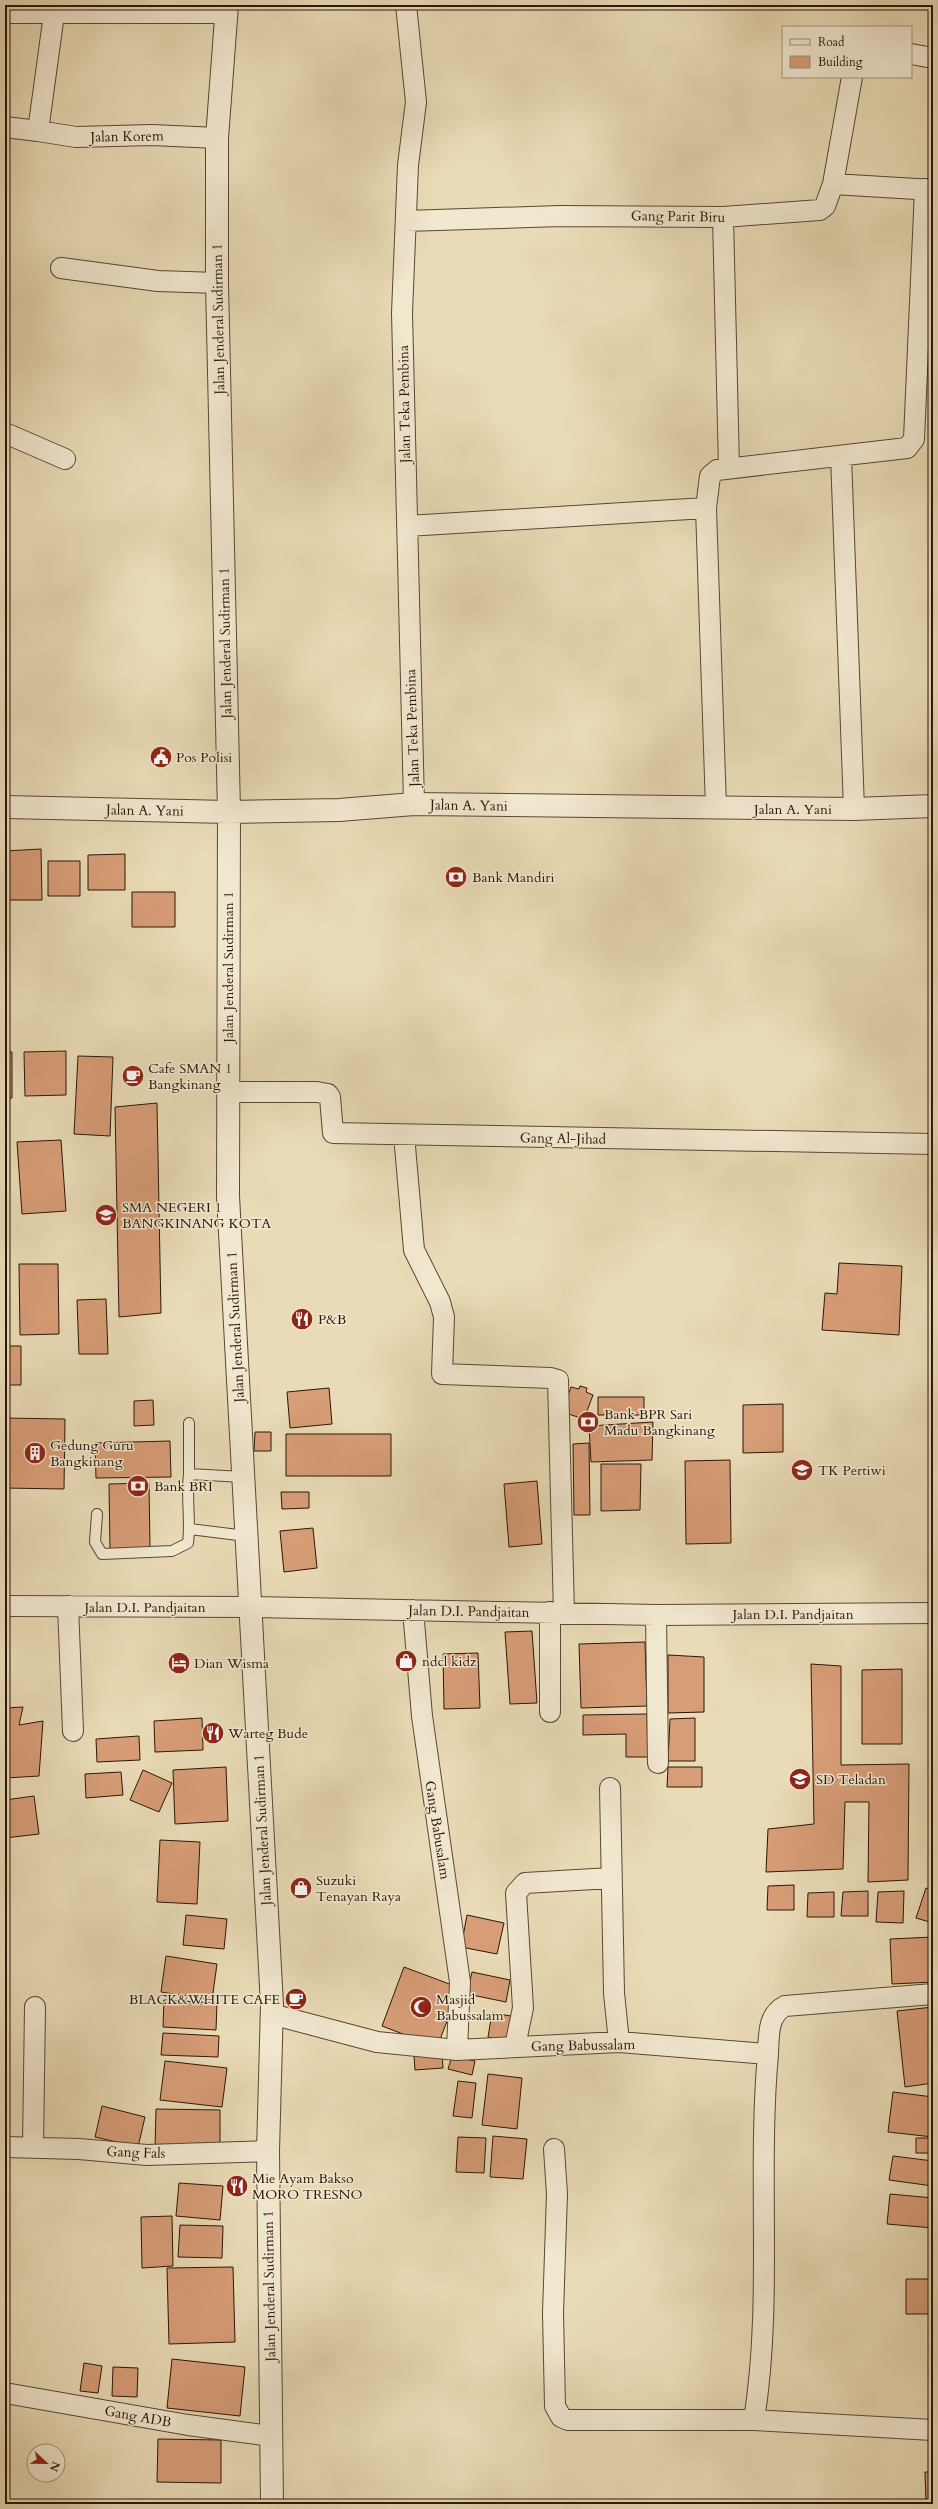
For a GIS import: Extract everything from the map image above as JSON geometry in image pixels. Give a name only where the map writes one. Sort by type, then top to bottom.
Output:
[{"type":"street","name":"Jalan Teka Pembina","points":[[406,5],[416,102],[408,165],[402,313],[414,804]]},
{"type":"street","points":[[5,13],[54,14],[227,9]]},
{"type":"street","name":"Jalan Jenderal Sudirman 1","points":[[227,9],[217,138],[217,283],[228,812],[228,1196],[271,2014],[268,2151],[272,2504]]},
{"type":"street","points":[[38,131],[54,14]]},
{"type":"street","points":[[912,54],[933,58]]},
{"type":"street","points":[[716,808],[706,508],[710,476],[717,470],[729,468],[907,448],[914,438],[929,190],[833,184],[852,78]]},
{"type":"street","name":"Jalan Korem","points":[[5,127],[76,137],[152,135],[217,138]]},
{"type":"street","name":"Gang Parit Biru","points":[[406,221],[560,216],[722,217],[820,210],[825,206],[833,184]]},
{"type":"street","points":[[722,217],[729,468]]},
{"type":"street","points":[[61,268],[158,281],[217,283]]},
{"type":"street","points":[[5,433],[65,459]]},
{"type":"street","points":[[841,456],[854,809]]},
{"type":"street","points":[[407,526],[706,508]]},
{"type":"street","name":"Jalan A. Yani","points":[[5,808],[228,812],[340,810],[414,804],[854,809],[933,806]]},
{"type":"street","name":"Gang Al-Jihad","points":[[228,1092],[317,1092],[328,1094],[330,1097],[333,1134],[933,1144]]},
{"type":"street","points":[[404,1135],[414,1250],[440,1302],[444,1317],[442,1374],[551,1378],[558,1380],[557,1613],[550,1712]]},
{"type":"street","name":"Jalan D.I. Pandjaitan","points":[[5,1606],[413,1610],[656,1615],[933,1613]]},
{"type":"street","points":[[68,1606],[73,1731]]},
{"type":"street","name":"Gang Babusalam","points":[[413,1610],[422,1724],[460,1982],[457,2049]]},
{"type":"street","points":[[656,1615],[658,1763]]},
{"type":"street","points":[[610,1788],[611,1878],[614,1925],[614,1993],[619,2042]]},
{"type":"street","points":[[515,2046],[523,2008],[516,1893],[525,1883],[611,1878]]},
{"type":"street","points":[[754,2420],[763,2358],[762,2136],[768,2054],[773,2017],[778,2009],[785,2006],[933,1994]]},
{"type":"street","points":[[33,2147],[35,2007]]},
{"type":"street","name":"Gang Babussalam","points":[[271,2014],[377,2042],[457,2049],[619,2042],[768,2054]]},
{"type":"street","name":"Gang Fals","points":[[5,2147],[33,2147],[147,2155],[268,2151]]},
{"type":"street","points":[[554,2149],[557,2194],[553,2314],[555,2406],[561,2417],[568,2420],[754,2420],[933,2430]]},
{"type":"street","name":"Gang ADB","points":[[5,2393],[188,2425],[271,2436]]},
{"type":"lane","points":[[97,1514],[95,1542],[102,1554],[172,1551],[188,1543],[190,1529],[187,1488],[189,1474],[189,1423]]},
{"type":"lane","points":[[189,1474],[242,1477]]},
{"type":"lane","points":[[190,1529],[246,1536]]},
{"type":"building","points":[[41,849],[42,900],[5,900],[5,851]]},
{"type":"building","points":[[125,854],[125,890],[88,890],[88,855]]},
{"type":"building","points":[[48,861],[80,861],[80,896],[48,896]]},
{"type":"building","points":[[132,892],[175,892],[175,927],[132,927]]},
{"type":"building","points":[[66,1051],[66,1095],[25,1096],[24,1052]]},
{"type":"building","points":[[5,1052],[12,1052],[12,1098],[5,1098]]},
{"type":"building","points":[[78,1056],[113,1057],[110,1136],[74,1134]]},
{"type":"building","points":[[157,1103],[161,1313],[119,1317],[115,1107]]},
{"type":"building","points":[[61,1140],[66,1211],[22,1214],[17,1142]]},
{"type":"building","points":[[839,1263],[902,1266],[899,1335],[822,1330],[825,1293],[837,1294]]},
{"type":"building","points":[[19,1264],[58,1264],[59,1334],[20,1335]]},
{"type":"building","points":[[106,1299],[108,1354],[79,1354],[77,1300]]},
{"type":"building","points":[[5,1346],[21,1346],[21,1385],[5,1385]]},
{"type":"building","points":[[580,1386],[587,1388],[586,1392],[593,1395],[584,1419],[562,1412],[571,1387],[579,1389]]},
{"type":"building","points":[[329,1388],[332,1424],[290,1428],[287,1392]]},
{"type":"building","points":[[598,1397],[644,1397],[644,1415],[598,1415]]},
{"type":"building","points":[[153,1400],[154,1425],[134,1426],[134,1401]]},
{"type":"building","points":[[783,1404],[783,1452],[743,1453],[743,1405]]},
{"type":"building","name":"Gedung Guru Bangkinang","points":[[5,1418],[65,1419],[64,1489],[5,1488]]},
{"type":"building","points":[[653,1422],[652,1460],[591,1462],[589,1426]]},
{"type":"building","points":[[255,1432],[271,1432],[271,1451],[254,1451]]},
{"type":"building","points":[[286,1434],[391,1434],[391,1476],[286,1476]]},
{"type":"building","points":[[170,1441],[171,1477],[96,1478],[95,1443]]},
{"type":"building","points":[[589,1443],[590,1515],[574,1515],[573,1444]]},
{"type":"building","points":[[730,1460],[731,1543],[686,1544],[685,1461]]},
{"type":"building","points":[[601,1464],[641,1464],[640,1510],[601,1511]]},
{"type":"building","points":[[537,1481],[542,1544],[509,1547],[504,1484]]},
{"type":"building","points":[[149,1483],[150,1548],[110,1549],[109,1484]]},
{"type":"building","points":[[281,1492],[309,1492],[309,1508],[282,1509]]},
{"type":"building","points":[[313,1528],[317,1568],[284,1572],[280,1531]]},
{"type":"building","points":[[532,1631],[537,1703],[510,1704],[505,1632]]},
{"type":"building","points":[[645,1642],[647,1706],[581,1708],[579,1644]]},
{"type":"building","points":[[478,1653],[480,1708],[444,1709],[443,1654]]},
{"type":"building","points":[[668,1655],[704,1657],[704,1712],[668,1713]]},
{"type":"building","points":[[811,1664],[841,1666],[841,1765],[909,1764],[908,1880],[868,1882],[869,1802],[845,1802],[843,1869],[766,1872],[768,1829],[814,1824]]},
{"type":"building","points":[[902,1669],[902,1744],[862,1744],[862,1670]]},
{"type":"building","points":[[23,1707],[19,1725],[43,1721],[39,1776],[5,1778],[5,1708]]},
{"type":"building","points":[[647,1714],[648,1757],[626,1757],[626,1734],[583,1735],[583,1715]]},
{"type":"building","points":[[202,1718],[203,1750],[155,1752],[154,1721]]},
{"type":"building","points":[[695,1718],[695,1761],[668,1761],[670,1719]]},
{"type":"building","points":[[139,1736],[140,1760],[97,1762],[96,1739]]},
{"type":"building","points":[[226,1767],[228,1821],[175,1824],[173,1770]]},
{"type":"building","points":[[668,1767],[702,1767],[702,1787],[667,1787]]},
{"type":"building","points":[[143,1770],[172,1783],[159,1812],[130,1800]]},
{"type":"building","points":[[121,1772],[123,1795],[86,1798],[85,1774]]},
{"type":"building","points":[[34,1796],[39,1834],[5,1838],[5,1800]]},
{"type":"building","points":[[160,1840],[200,1842],[197,1904],[157,1902]]},
{"type":"building","points":[[794,1885],[794,1910],[767,1910],[768,1886]]},
{"type":"building","points":[[926,1888],[933,1890],[933,1923],[916,1918]]},
{"type":"building","points":[[868,1891],[868,1916],[841,1916],[843,1892]]},
{"type":"building","points":[[904,1891],[903,1923],[876,1922],[878,1892]]},
{"type":"building","points":[[834,1892],[834,1917],[807,1917],[808,1893]]},
{"type":"building","points":[[186,1915],[227,1919],[224,1949],[183,1945]]},
{"type":"building","points":[[467,1915],[504,1923],[497,1954],[461,1947]]},
{"type":"building","points":[[933,1937],[933,1982],[892,1984],[890,1939]]},
{"type":"building","points":[[166,1956],[217,1964],[212,2000],[161,1992]]},
{"type":"building","name":"Masjid Babussalam","points":[[404,1967],[460,1988],[437,2047],[382,2026]]},
{"type":"building","points":[[472,1972],[510,1980],[506,2002],[467,1994]]},
{"type":"building","points":[[164,2000],[217,2003],[216,2030],[163,2027]]},
{"type":"building","points":[[933,2007],[933,2083],[905,2087],[897,2011]]},
{"type":"building","points":[[492,2013],[511,2016],[506,2041],[488,2037]]},
{"type":"building","points":[[163,2033],[219,2036],[218,2057],[161,2055]]},
{"type":"building","points":[[442,2053],[443,2068],[415,2070],[414,2056]]},
{"type":"building","points":[[452,2056],[475,2061],[472,2075],[448,2069]]},
{"type":"building","points":[[165,2061],[227,2068],[222,2107],[160,2100]]},
{"type":"building","points":[[488,2074],[522,2078],[517,2129],[482,2125]]},
{"type":"building","points":[[458,2081],[476,2083],[472,2118],[453,2116]]},
{"type":"building","points":[[893,2092],[933,2097],[933,2137],[888,2132]]},
{"type":"building","points":[[102,2106],[145,2117],[138,2147],[95,2137]]},
{"type":"building","points":[[156,2109],[220,2110],[220,2149],[155,2148]]},
{"type":"building","points":[[493,2136],[527,2139],[523,2179],[490,2177]]},
{"type":"building","points":[[458,2137],[486,2138],[484,2173],[456,2172]]},
{"type":"building","points":[[916,2138],[933,2138],[933,2153],[916,2153]]},
{"type":"building","points":[[893,2156],[933,2161],[933,2186],[889,2180]]},
{"type":"building","points":[[179,2183],[223,2186],[220,2220],[176,2216]]},
{"type":"building","points":[[890,2194],[933,2198],[933,2228],[887,2224]]},
{"type":"building","points":[[172,2216],[173,2266],[142,2268],[141,2217]]},
{"type":"building","points":[[180,2225],[223,2226],[222,2258],[178,2257]]},
{"type":"building","points":[[233,2267],[235,2342],[169,2344],[167,2268]]},
{"type":"building","points":[[906,2279],[933,2279],[933,2314],[906,2314]]},
{"type":"building","points":[[172,2359],[245,2367],[240,2416],[167,2408]]},
{"type":"building","points":[[84,2363],[102,2366],[98,2393],[80,2391]]},
{"type":"building","points":[[113,2367],[138,2368],[137,2397],[112,2396]]},
{"type":"building","points":[[158,2439],[221,2440],[221,2483],[157,2482]]},
{"type":"building","points":[[925,2472],[933,2472],[933,2504],[926,2504]]},
{"type":"place","name":"Pos Polisi","points":[[161,757]]},
{"type":"place","name":"Bank Mandiri","points":[[456,877]]},
{"type":"place","name":"Cafe SMAN 1 Bangkinang","points":[[133,1076]]},
{"type":"place","name":"SMA NEGERI 1 BANGKINANG KOTA","points":[[106,1215]]},
{"type":"place","name":"P&B","points":[[302,1319]]},
{"type":"place","name":"Bank BPR Sari Madu Bangkinang","points":[[588,1422]]},
{"type":"place","name":"Gedung Guru Bangkinang","points":[[35,1453]]},
{"type":"place","name":"TK Pertiwi","points":[[802,1470]]},
{"type":"place","name":"Bank BRI","points":[[138,1486]]},
{"type":"place","name":"ndcl kidz","points":[[406,1661]]},
{"type":"place","name":"Dian Wisma","points":[[179,1663]]},
{"type":"place","name":"Warteg Bude","points":[[213,1733]]},
{"type":"place","name":"SD Teladan","points":[[800,1779]]},
{"type":"place","name":"Suzuki Tenayan Raya","points":[[301,1888]]},
{"type":"place","name":"BLACK&WHITE CAFE","points":[[296,1999]]},
{"type":"place","name":"Masjid Babussalam","points":[[421,2007]]},
{"type":"place","name":"Mie Ayam Bakso MORO TRESNO","points":[[237,2186]]}]
